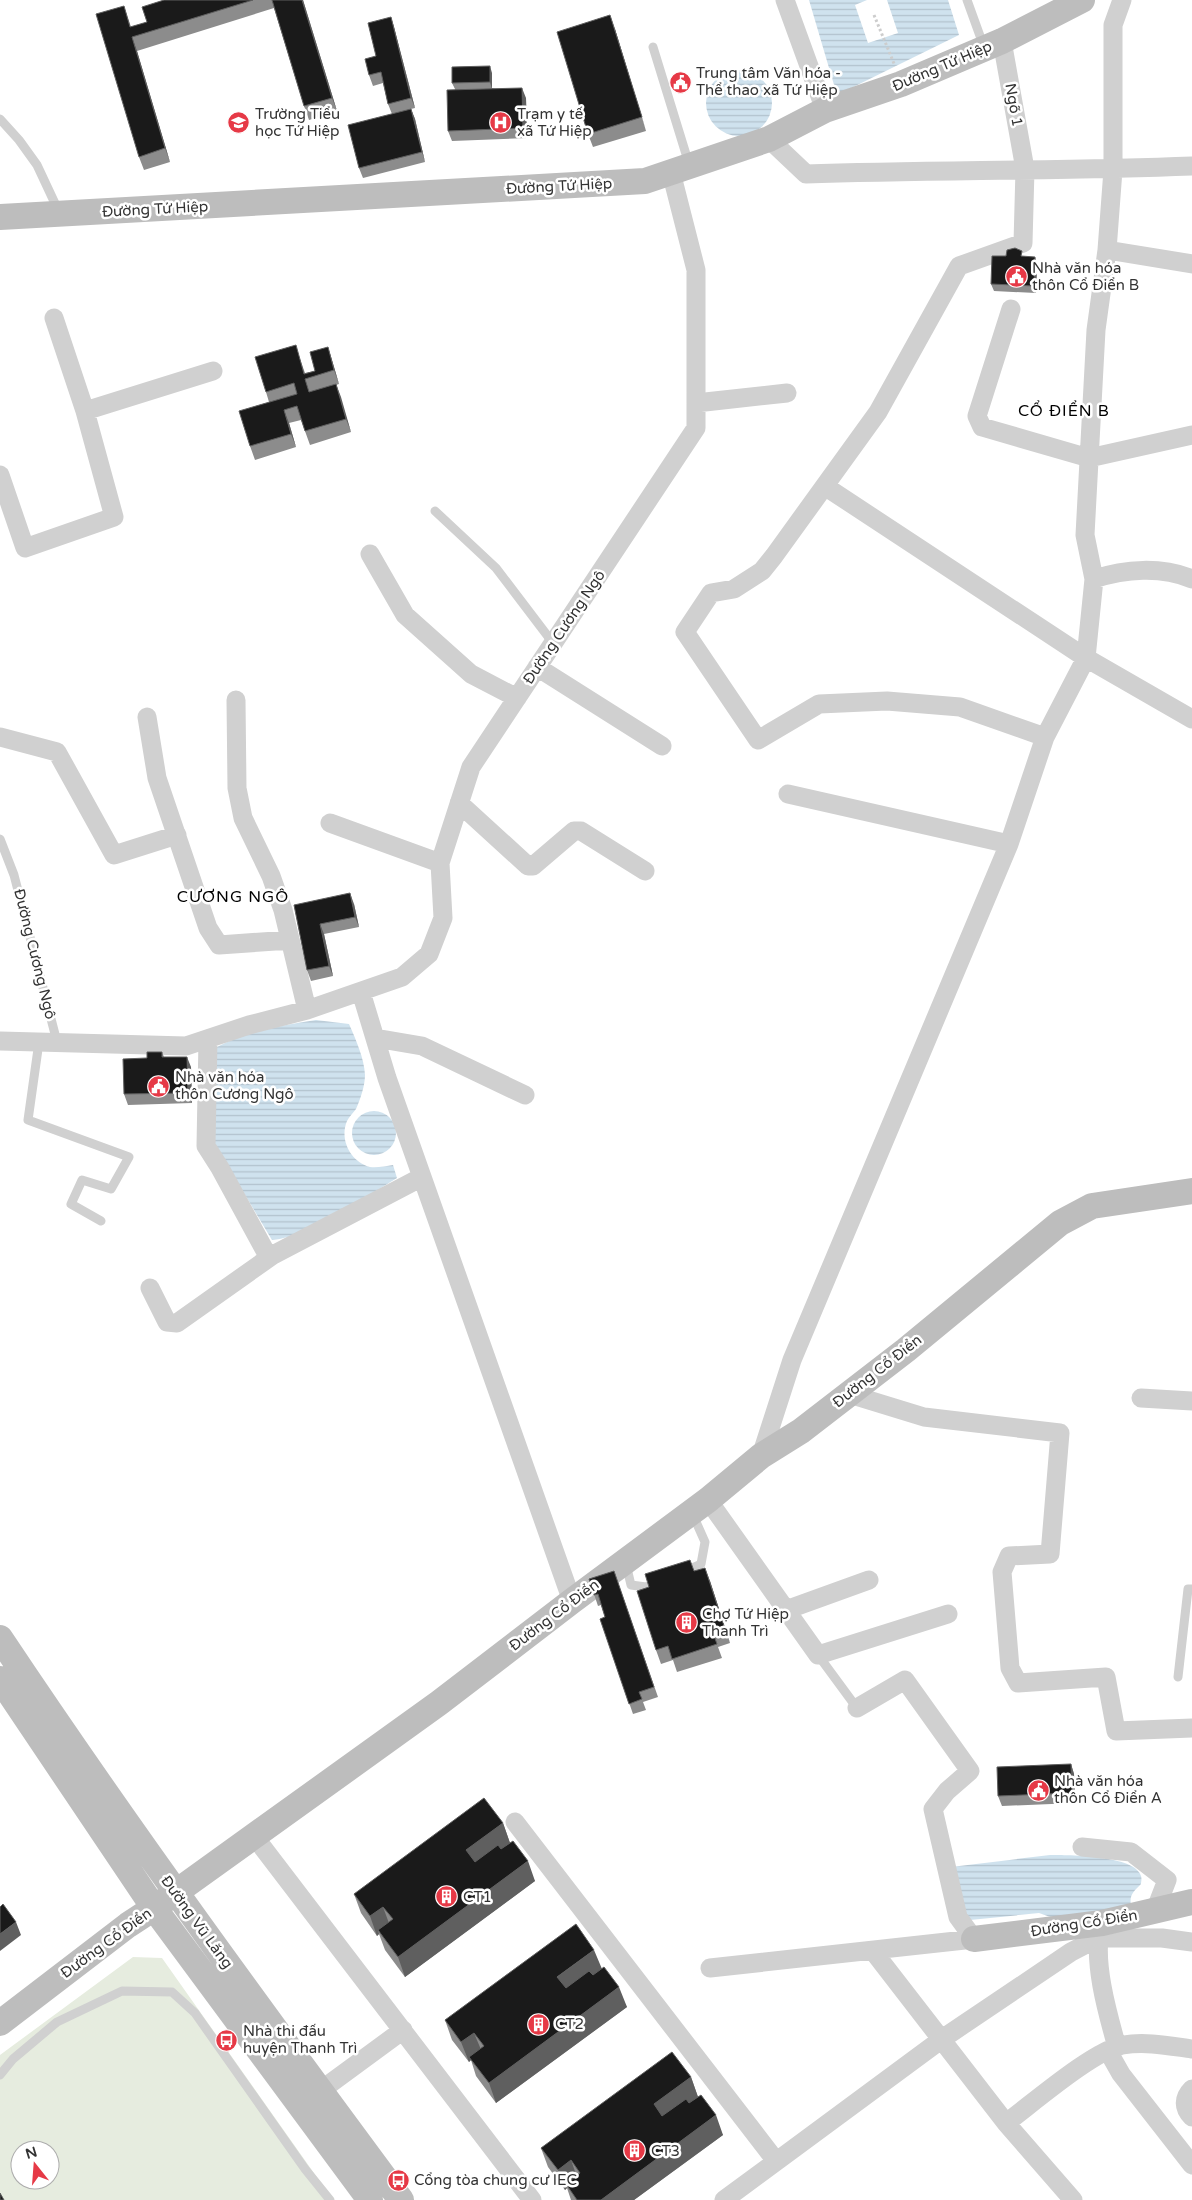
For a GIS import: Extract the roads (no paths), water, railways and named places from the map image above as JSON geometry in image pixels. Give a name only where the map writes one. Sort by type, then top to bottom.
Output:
[{"type":"street","points":[[785,0],[825,110]]},
{"type":"street","name":"Đường Tứ Hiệp","points":[[0,217],[645,181],[769,139],[825,110],[901,84],[993,44],[1082,0]]},
{"type":"street","points":[[761,1456],[792,1360],[1009,844],[1045,737],[1086,658],[1094,579],[1085,534],[1096,330],[1108,250],[1113,170],[1114,25],[1122,0]]},
{"type":"street","name":"Ngõ 1","points":[[826,487],[878,412],[959,266],[1023,243],[1025,169],[993,44]]},
{"type":"street","points":[[769,139],[806,174],[1025,169],[1113,170],[1192,166]]},
{"type":"street","name":"Đường Cương Ngô","points":[[0,1041],[186,1046],[249,1025],[307,1010],[402,977],[429,954],[443,918],[440,863],[471,766],[696,428],[696,270],[681,169]]},
{"type":"street","points":[[1108,250],[1192,264]]},
{"type":"street","points":[[1012,309],[977,416],[982,427],[1089,458],[1192,434]]},
{"type":"street","points":[[0,475],[25,548],[114,517],[85,412],[54,318]]},
{"type":"street","points":[[85,412],[214,371]]},
{"type":"street","points":[[696,403],[787,393]]},
{"type":"street","points":[[1045,737],[960,707],[887,701],[819,704],[758,740],[684,632],[711,592],[734,590],[762,571],[826,487],[1086,658],[1192,719]]},
{"type":"street","points":[[370,554],[405,615],[471,674],[517,698]]},
{"type":"street","points":[[1094,579],[1118,571],[1180,574],[1192,579]]},
{"type":"street","points":[[537,666],[662,746]]},
{"type":"street","points":[[236,700],[237,788],[243,818],[271,876],[283,910],[307,1010]]},
{"type":"street","points":[[148,716],[157,778],[208,928],[219,946],[290,940]]},
{"type":"street","points":[[0,736],[57,752],[114,855],[177,835]]},
{"type":"street","points":[[788,794],[1009,844]]},
{"type":"street","points":[[459,803],[528,866],[533,866],[574,831],[581,831],[645,871]]},
{"type":"street","points":[[330,822],[440,863]]},
{"type":"street","points":[[361,992],[422,1177],[572,1601]]},
{"type":"street","points":[[375,1038],[422,1046],[525,1095]]},
{"type":"street","points":[[208,1039],[206,1146],[269,1258]]},
{"type":"street","points":[[150,1288],[167,1322],[177,1323],[269,1258],[422,1177]]},
{"type":"street","name":"Đường Cổ Điển","points":[[0,2022],[128,1925],[439,1703],[700,1506],[761,1456],[801,1431],[906,1350],[1060,1223],[1092,1206],[1192,1191]]},
{"type":"street","points":[[849,1394],[924,1416],[1060,1433],[1050,1554],[1009,1556],[1002,1572],[1010,1668],[1018,1683],[1106,1677],[1116,1731],[1192,1728]]},
{"type":"street","points":[[1141,1398],[1192,1401]]},
{"type":"street","points":[[700,1506],[786,1610],[818,1656],[948,1614]]},
{"type":"street","points":[[786,1610],[869,1580]]},
{"type":"street","name":"Đường Vũ Lăng","points":[[0,1638],[72,1746],[175,1892],[401,2200]]},
{"type":"street","name":"Đường Vũ Lăng","points":[[0,1679],[154,1908],[370,2200]]},
{"type":"street","points":[[710,1968],[873,1952],[974,1939],[958,1917],[933,1809],[947,1791],[970,1771],[905,1680],[857,1708]]},
{"type":"street","points":[[516,1822],[776,2161]]},
{"type":"street","points":[[254,1836],[532,2200]]},
{"type":"street","points":[[1082,1847],[1131,1852],[1167,1880],[1155,1911]]},
{"type":"street","name":"Đường Cổ Điển","points":[[974,1939],[1100,1931],[1155,1911],[1192,1902]]},
{"type":"street","points":[[724,2200],[942,2039],[1100,1931],[1192,1942]]},
{"type":"street","points":[[1100,1931],[1105,2002],[1112,2049],[1121,2074],[1192,2165]]},
{"type":"street","points":[[873,1952],[1006,2123],[1073,2200]]},
{"type":"street","points":[[320,2090],[403,2030]]},
{"type":"street","points":[[1006,2123],[1098,2055],[1122,2045],[1149,2044],[1192,2049]]},
{"type":"street","points":[[1166,2131],[1190,2116],[1185,2104],[1185,2098],[1192,2089]]},
{"type":"lane","points":[[967,0],[993,44]]},
{"type":"lane","points":[[654,47],[681,169]]},
{"type":"lane","points":[[0,119],[19,140],[37,165],[60,214]]},
{"type":"lane","points":[[435,511],[496,568],[553,643]]},
{"type":"lane","name":"Đường Cương Ngô","points":[[0,839],[14,875],[48,1042],[28,1120],[129,1157],[111,1189],[82,1180],[70,1204],[100,1221]]},
{"type":"lane","points":[[674,1575],[701,1564],[705,1542],[700,1506]]},
{"type":"lane","points":[[626,1561],[631,1586],[646,1587],[664,1579]]},
{"type":"lane","points":[[1178,1677],[1188,1589],[1192,1588]]},
{"type":"lane","points":[[818,1656],[857,1708]]},
{"type":"lane","points":[[0,2075],[13,2058],[57,2022],[122,1991],[172,1992],[195,2013],[304,2169],[330,2200]]},
{"type":"water","points":[[809,0],[867,0],[855,5],[868,43],[898,33],[887,0],[948,0],[959,35],[837,95]]},
{"type":"water","points":[[732,70],[746,70],[758,75],[767,84],[772,96],[770,116],[763,127],[746,136],[732,136],[720,131],[711,122],[706,110],[706,96],[711,84],[720,75]]},
{"type":"water","points":[[316,1020],[349,1024],[363,1062],[365,1075],[362,1093],[356,1109],[345,1128],[348,1149],[357,1160],[370,1167],[393,1165],[397,1178],[336,1216],[304,1232],[272,1240],[209,1135],[217,1047],[253,1033]]},
{"type":"water","points":[[374,1111],[386,1115],[392,1121],[396,1133],[392,1145],[386,1151],[374,1155],[362,1151],[356,1145],[352,1133],[356,1121],[362,1115]]},
{"type":"water","points":[[1050,1855],[1100,1858],[1127,1864],[1136,1869],[1141,1876],[1141,1884],[1131,1896],[1131,1905],[1056,1919],[1039,1913],[970,1920],[962,1914],[951,1867]]},
{"type":"place","name":"Trung tâm Văn hóa - Thể thao xã Tứ Hiệp","points":[[680,82]]},
{"type":"place","name":"Trường Tiểu học Tứ Hiệp","points":[[239,123]]},
{"type":"place","name":"Trạm y tế xã Tứ Hiệp","points":[[501,123]]},
{"type":"place","name":"Nhà văn hóa thôn Cổ Điển B","points":[[1016,277]]},
{"type":"place","name":"Nhà văn hóa thôn Cương Ngô","points":[[159,1086]]},
{"type":"place","name":"Chợ Tứ Hiệp Thanh Trì","points":[[686,1623]]},
{"type":"place","name":"Nhà văn hóa thôn Cổ Điển A","points":[[1038,1790]]},
{"type":"place","name":"CT1","points":[[447,1897]]},
{"type":"place","name":"CT2","points":[[539,2024]]},
{"type":"place","name":"Nhà thi đấu huyện Thanh Trì","points":[[227,2040]]},
{"type":"place","name":"CT3","points":[[635,2151]]},
{"type":"place","name":"Cổng tòa chung cư IEC","points":[[398,2180]]},
{"type":"district","name":"CỔ ĐIỂN B","points":[[1064,410]]},
{"type":"district","name":"CƯƠNG NGÔ","points":[[233,896]]}]
